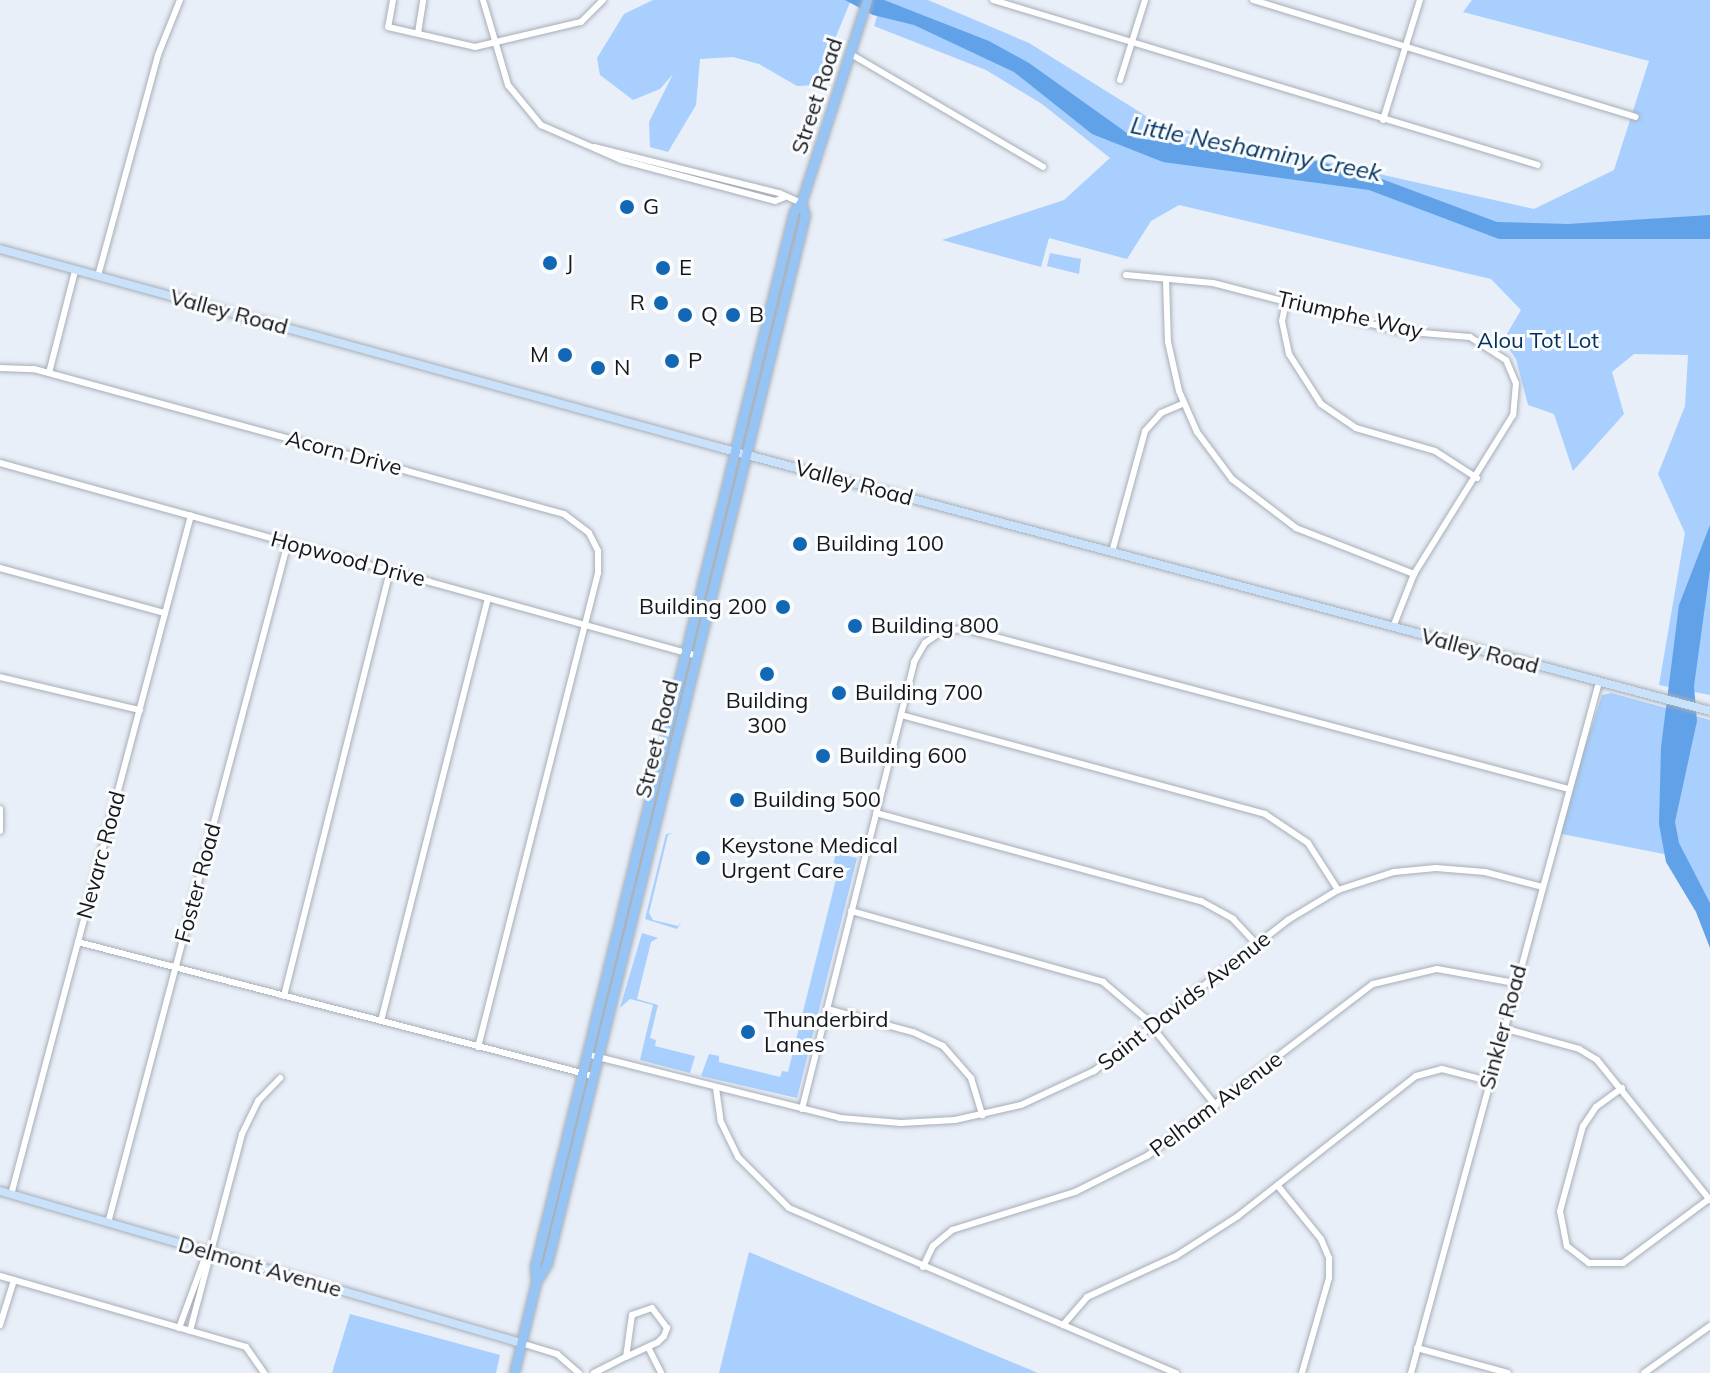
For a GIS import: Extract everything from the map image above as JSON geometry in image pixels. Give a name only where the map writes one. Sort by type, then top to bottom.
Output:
[{"type":"main road","name":"Street Road","points":[[514,1373],[536,1282],[535,1266],[794,211],[801,203],[867,0]]},
{"type":"main road","name":"Street Road","points":[[536,1282],[547,1264],[697,656],[805,215],[801,203]]},
{"type":"street","points":[[98,276],[158,55],[180,0]]},
{"type":"street","points":[[393,0],[388,27],[452,44],[495,45],[581,22],[603,0]]},
{"type":"street","points":[[418,33],[423,0]]},
{"type":"street","points":[[483,0],[508,85],[521,106],[552,132],[621,160],[775,201],[783,198],[801,203]]},
{"type":"street","points":[[993,0],[1538,165]]},
{"type":"street","points":[[1120,80],[1145,0]]},
{"type":"street","points":[[1253,0],[1635,117]]},
{"type":"street","points":[[1383,120],[1420,0]]},
{"type":"street","points":[[849,53],[1043,167]]},
{"type":"street","name":"Valley Road","points":[[0,249],[746,455],[1708,710]]},
{"type":"street","points":[[49,373],[75,271]]},
{"type":"street","name":"Triumphe Way","points":[[1126,275],[1213,283],[1406,332],[1470,337],[1500,353],[1516,383],[1516,407],[1477,478],[1414,574],[1393,627]]},
{"type":"street","points":[[1166,280],[1170,356],[1184,403],[1214,458],[1268,511],[1311,535],[1379,556],[1414,574]]},
{"type":"street","points":[[1286,301],[1282,321],[1289,354],[1321,404],[1356,428],[1435,451],[1477,478]]},
{"type":"street","name":"Acorn Drive","points":[[0,368],[49,373],[571,517],[589,533],[599,559],[585,624],[478,1047]]},
{"type":"street","points":[[1112,552],[1145,431],[1161,413],[1184,403]]},
{"type":"street","name":"Hopwood Drive","points":[[0,463],[697,656]]},
{"type":"street","name":"Nevarc Road","points":[[11,1195],[191,515]]},
{"type":"street","name":"Foster Road","points":[[108,1223],[288,542]]},
{"type":"street","points":[[0,568],[165,613]]},
{"type":"street","points":[[284,996],[390,571]]},
{"type":"street","points":[[381,1021],[488,598]]},
{"type":"street","points":[[802,1109],[916,656],[936,634],[965,629],[1569,789]]},
{"type":"street","points":[[0,677],[140,710]]},
{"type":"street","name":"Sinkler Road","points":[[1411,1373],[1599,682]]},
{"type":"street","points":[[901,715],[1265,814],[1308,843],[1338,890]]},
{"type":"street","points":[[0,809],[0,831]]},
{"type":"street","points":[[876,813],[1201,901],[1233,919],[1257,945]]},
{"type":"street","name":"Saint Davids Avenue","points":[[587,1054],[802,1109],[901,1123],[982,1115],[1065,1087],[1153,1028],[1257,945],[1338,890],[1394,872],[1436,868],[1485,872],[1542,887]]},
{"type":"street","points":[[851,911],[1087,975],[1118,992],[1153,1028],[1216,1106]]},
{"type":"street","points":[[78,942],[593,1076]]},
{"type":"street","name":"Pelham Avenue","points":[[923,1267],[933,1246],[952,1230],[1097,1183],[1157,1150],[1358,994],[1387,979],[1447,969],[1515,983]]},
{"type":"street","points":[[827,1009],[913,1032],[943,1046],[971,1078],[982,1115]]},
{"type":"street","points":[[1503,1028],[1579,1049],[1622,1088],[1709,1200],[1623,1263],[1589,1263],[1567,1246],[1560,1211],[1583,1126],[1596,1107],[1622,1088]]},
{"type":"street","points":[[1063,1325],[1087,1297],[1195,1245],[1278,1186],[1416,1076],[1442,1069],[1488,1081]]},
{"type":"street","points":[[190,1331],[208,1252],[245,1126],[280,1078]]},
{"type":"street","points":[[716,1088],[732,1147],[773,1197],[806,1217],[1176,1373]]},
{"type":"street","points":[[1278,1186],[1321,1239],[1329,1258],[1329,1278],[1302,1373]]},
{"type":"street","name":"Delmont Avenue","points":[[0,1191],[521,1343]]},
{"type":"street","points":[[179,1328],[208,1252]]},
{"type":"street","points":[[0,1276],[246,1347],[264,1373]]},
{"type":"street","points":[[0,1325],[14,1280]]},
{"type":"street","points":[[594,1373],[648,1347],[667,1328],[652,1308],[632,1315],[626,1357]]},
{"type":"street","points":[[1644,1373],[1710,1326]]},
{"type":"street","points":[[521,1343],[557,1354],[579,1373]]},
{"type":"street","points":[[648,1347],[661,1373]]},
{"type":"street","points":[[1417,1348],[1508,1373]]},
{"type":"green space","points":[[653,0],[851,0],[816,85],[797,86],[759,64],[733,57],[700,59],[696,105],[668,152],[650,147],[649,122],[673,74],[660,89],[633,100],[600,75],[597,58],[624,14]]},
{"type":"green space","name":"Alou Tot Lot","points":[[882,0],[928,0],[1029,43],[1159,124],[1534,209],[1614,170],[1649,61],[1463,12],[1472,0],[1710,0],[1710,695],[1659,685],[1685,533],[1658,474],[1685,406],[1688,355],[1634,354],[1612,372],[1624,414],[1573,471],[1554,414],[1528,405],[1516,359],[1507,346],[1497,351],[1521,310],[1491,279],[1179,205],[1151,221],[1127,259],[1049,238],[1041,267],[942,240],[1064,200],[1110,158],[1042,104],[986,70],[874,26]]},
{"type":"green space","points":[[1050,253],[1081,259],[1079,274],[1047,266]]},
{"type":"green space","points":[[1611,693],[1710,720],[1710,931],[1669,855],[1557,833],[1602,695]]},
{"type":"green space","points":[[673,833],[668,835],[649,913],[653,920],[678,926],[682,921],[677,929],[645,919],[666,834]]},
{"type":"green space","points":[[836,853],[857,858],[797,1098],[701,1076],[709,1054],[719,1056],[719,1062],[780,1077],[782,1071],[788,1072],[839,867],[833,865]]},
{"type":"green space","points":[[642,933],[658,938],[651,942],[637,999],[658,1005],[650,1038],[656,1040],[655,1046],[695,1056],[690,1073],[640,1060],[653,1005],[630,999],[620,1008]]},
{"type":"green space","points":[[749,1252],[1038,1373],[719,1373]]},
{"type":"green space","points":[[350,1314],[500,1355],[496,1373],[332,1373]]},
{"type":"shaded area","points":[[845,0],[884,0],[989,41],[1029,63],[1134,138],[1316,161],[1371,175],[1497,222],[1568,224],[1710,215],[1710,239],[1499,239],[1369,190],[1163,162],[1092,134],[1014,72],[914,25],[873,15]]},
{"type":"shaded area","points":[[1710,525],[1710,570],[1694,686],[1697,721],[1675,822],[1679,843],[1710,903],[1710,948],[1696,912],[1666,862],[1659,824],[1661,747],[1679,605]]},
{"type":"place","name":"G","points":[[627,207]]},
{"type":"place","name":"J","points":[[550,263]]},
{"type":"place","name":"E","points":[[663,268]]},
{"type":"place","name":"R","points":[[661,303]]},
{"type":"place","name":"Q","points":[[685,315]]},
{"type":"place","name":"B","points":[[733,315]]},
{"type":"place","name":"M","points":[[565,355]]},
{"type":"place","name":"P","points":[[672,361]]},
{"type":"place","name":"N","points":[[598,368]]},
{"type":"place","name":"Building 100","points":[[800,544]]},
{"type":"place","name":"Building 200","points":[[783,607]]},
{"type":"place","name":"Building 800","points":[[855,626]]},
{"type":"place","name":"Building 300","points":[[767,674]]},
{"type":"place","name":"Building 700","points":[[839,693]]},
{"type":"place","name":"Building 600","points":[[823,756]]},
{"type":"place","name":"Building 500","points":[[737,800]]},
{"type":"place","name":"Keystone Medical Urgent Care","points":[[703,858]]},
{"type":"place","name":"Thunderbird Lanes","points":[[748,1032]]},
{"type":"water label","name":"Little Neshaminy Creek","points":[[1256,149]]}]
